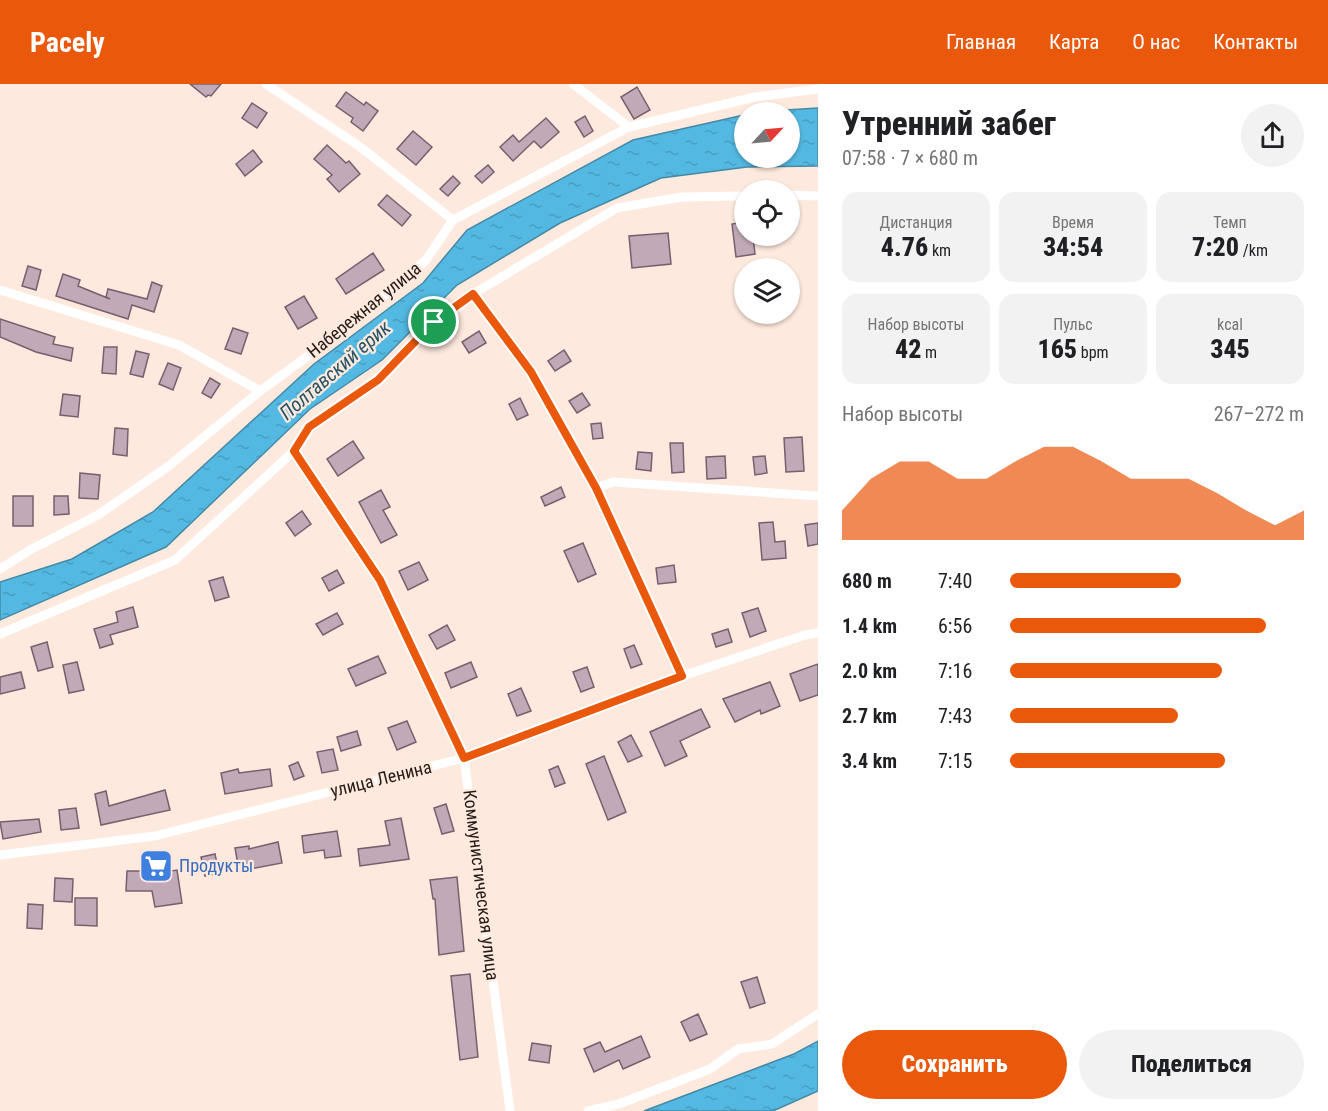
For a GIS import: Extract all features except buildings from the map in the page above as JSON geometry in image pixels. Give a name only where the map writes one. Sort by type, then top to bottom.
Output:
[{"type":"street","points":[[266,84],[359,146],[453,220]]},
{"type":"street","points":[[573,84],[629,127]]},
{"type":"street","name":"Набережная улица","points":[[0,569],[30,550],[98,515],[170,465],[260,391],[341,332],[426,260],[453,220],[629,127],[755,97],[818,89]]},
{"type":"street","points":[[800,195],[818,196]]},
{"type":"street","points":[[0,634],[175,560],[294,451],[309,427],[378,380],[434,322],[473,294],[617,208],[682,197],[734,196]]},
{"type":"street","points":[[0,290],[178,345],[260,391]]},
{"type":"street","points":[[473,294],[531,372],[596,488],[682,676]]},
{"type":"street","name":"Коммунистическая улица","points":[[294,451],[380,580],[464,758],[510,1111]]},
{"type":"street","points":[[596,488],[613,482],[818,496]]},
{"type":"street","name":"улица Ленина","points":[[0,855],[155,836],[464,758],[682,676],[804,635],[818,633]]},
{"type":"street","points":[[588,1111],[619,1104],[710,1069],[738,1049],[772,1044],[818,1014]]},
{"type":"water","points":[[818,108],[818,166],[800,166],[800,109]]},
{"type":"water","name":"Полтавский ерик","points":[[734,117],[734,168],[739,168],[661,178],[560,223],[457,285],[382,360],[310,409],[166,547],[0,620],[0,582],[72,559],[153,512],[314,364],[423,283],[467,230],[633,140]]},
{"type":"water","points":[[818,1041],[818,1091],[773,1111],[644,1111],[794,1054]]},
{"type":"place","name":"Продукты","points":[[156,866]]},
{"type":"route","points":[[473,294],[531,372],[596,488],[682,676],[464,758],[380,580],[294,451],[309,427],[378,380],[434,322],[473,294]]}]
